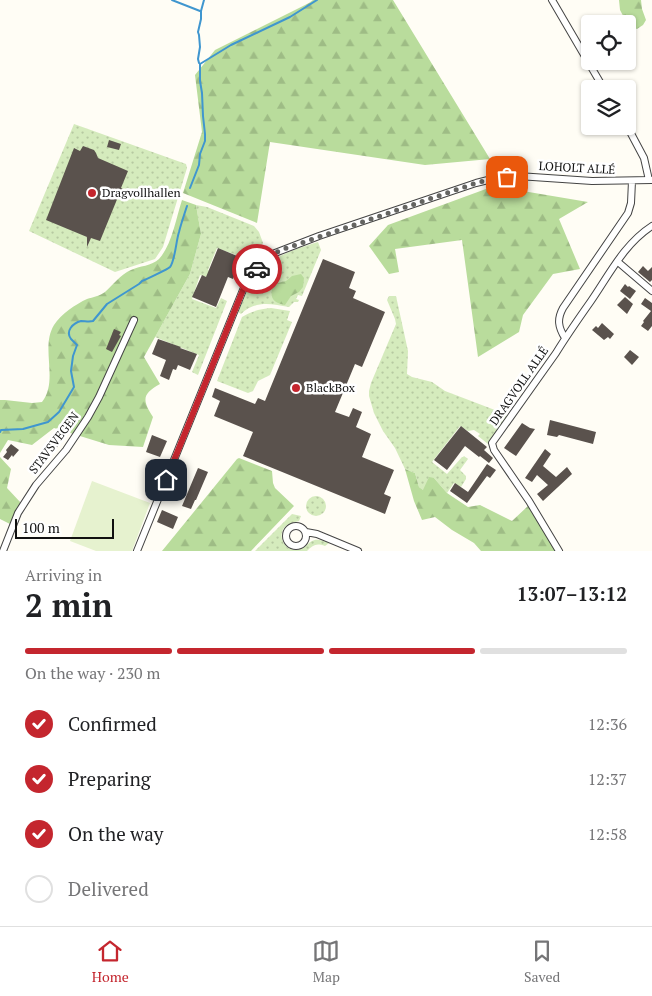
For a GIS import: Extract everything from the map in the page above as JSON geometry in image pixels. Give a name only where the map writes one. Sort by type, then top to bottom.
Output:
[{"type":"street","points":[[552,0],[599,80]]},
{"type":"street","points":[[632,135],[644,158],[651,180]]},
{"type":"street","name":"LOHOLT ALLÉ","points":[[137,551],[243,290],[255,271],[270,257],[284,249],[319,236],[496,178],[518,176],[592,181],[651,180]]},
{"type":"street","points":[[565,338],[559,328],[559,314],[628,213],[631,203],[632,181]]},
{"type":"street","name":"DRAGVOLL ALLÉ","points":[[559,551],[492,444],[618,262],[635,239],[652,226]]},
{"type":"street","points":[[618,262],[652,292]]},
{"type":"street","name":"STAVSVEGEN","points":[[3,551],[18,513],[36,485],[66,450],[96,404],[134,320]]},
{"type":"street","points":[[306,532],[317,534],[358,551]]},
{"type":"green space","points":[[313,0],[393,0],[490,159],[425,165],[270,142],[257,223],[183,193],[202,132],[195,75],[215,50]]},
{"type":"green space","points":[[619,0],[641,0],[646,20],[643,25],[636,29],[636,15],[623,15]]},
{"type":"green space","points":[[74,124],[186,164],[187,168],[163,247],[155,259],[115,272],[29,231]]},
{"type":"green space","points":[[494,186],[588,202],[559,219],[580,269],[553,274],[523,315],[519,332],[478,357],[462,240],[395,249],[399,272],[389,274],[369,246],[388,225]]},
{"type":"green space","points":[[182,200],[196,205],[201,234],[190,274],[144,357],[160,384],[147,394],[147,406],[153,417],[143,447],[109,445],[54,428],[32,445],[8,440],[0,453],[0,400],[42,402],[49,384],[49,344],[50,334],[54,325],[69,310],[87,299],[103,293],[127,272],[159,259],[170,239]]},
{"type":"green space","points":[[196,205],[207,207],[254,226],[259,232],[263,243],[247,259],[217,248],[208,270],[212,272],[209,278],[200,275],[192,299],[216,308],[221,298],[227,301],[198,375],[192,372],[199,355],[155,337],[190,274],[201,234]]},
{"type":"green space","points":[[318,242],[321,250],[302,296],[298,295],[296,299],[299,300],[298,302],[294,302],[289,307],[270,304],[258,305],[241,314],[238,312],[252,281],[264,267],[286,253]]},
{"type":"green space","points":[[301,274],[304,278],[303,287],[299,292],[291,296],[285,305],[274,300],[272,289],[278,283]]},
{"type":"green space","points":[[389,296],[396,296],[408,351],[407,374],[432,382],[445,391],[508,415],[488,444],[474,430],[468,431],[460,426],[432,462],[447,474],[462,457],[464,456],[468,459],[460,470],[466,476],[466,479],[461,487],[454,483],[447,493],[434,478],[429,478],[424,491],[419,487],[415,473],[405,469],[374,413],[369,391],[396,324],[387,300]]},
{"type":"green space","points":[[271,308],[290,311],[287,320],[292,322],[270,375],[258,381],[253,391],[248,393],[217,381],[242,317],[249,313]]},
{"type":"green space","points":[[0,457],[11,469],[7,488],[21,503],[10,524],[0,519]]},
{"type":"green space","points":[[239,458],[272,471],[275,488],[294,506],[251,551],[162,551],[237,459]]},
{"type":"green space","points":[[405,469],[415,473],[419,487],[423,490],[429,477],[434,478],[447,493],[468,507],[480,505],[512,521],[528,506],[556,551],[481,551],[474,543],[435,517],[422,520],[414,501]]},
{"type":"green space","points":[[92,481],[150,503],[132,551],[96,551],[70,541]]},
{"type":"green space","points":[[316,496],[323,499],[326,506],[323,513],[316,516],[309,513],[306,506],[309,499]]},
{"type":"green space","points":[[292,514],[301,516],[299,521],[287,525],[282,532],[283,540],[288,547],[296,550],[301,549],[317,540],[329,543],[325,546],[315,545],[307,551],[255,551]]},
{"type":"building","points":[[109,140],[121,144],[119,150],[107,147]]},
{"type":"building","name":"Dragvollhallen","points":[[83,146],[94,150],[98,158],[128,171],[121,188],[127,191],[123,199],[118,197],[100,241],[91,238],[87,247],[87,237],[46,220],[74,148],[80,151]]},
{"type":"building","points":[[218,248],[242,258],[233,279],[228,277],[216,307],[192,297],[202,275],[206,277]]},
{"type":"building","points":[[323,259],[355,272],[349,288],[356,291],[353,298],[385,312],[362,367],[355,364],[335,412],[349,417],[353,408],[362,412],[356,427],[371,434],[362,457],[394,470],[384,494],[391,497],[385,514],[243,456],[253,432],[214,416],[220,401],[212,397],[215,388],[255,404],[258,398],[265,401]]},
{"type":"building","points":[[643,266],[648,271],[652,267],[652,280],[650,282],[638,272]]},
{"type":"building","points":[[625,284],[636,291],[630,299],[620,291]]},
{"type":"building","points":[[625,297],[633,304],[627,314],[617,305]]},
{"type":"building","points":[[645,298],[652,303],[652,326],[648,331],[641,326],[651,311],[641,304]]},
{"type":"building","points":[[602,323],[614,334],[610,339],[608,337],[604,340],[592,330],[596,326],[598,328]]},
{"type":"building","points":[[114,329],[121,332],[119,335],[121,336],[112,352],[106,349]]},
{"type":"building","points":[[158,339],[197,354],[190,370],[178,365],[176,370],[173,369],[169,380],[160,376],[166,360],[152,354]]},
{"type":"building","points":[[630,350],[639,357],[632,365],[624,357]]},
{"type":"building","points":[[550,420],[596,432],[593,444],[559,435],[557,437],[547,435]]},
{"type":"building","points":[[522,423],[535,429],[516,456],[504,448]]},
{"type":"building","points":[[461,426],[487,447],[484,450],[493,458],[489,463],[465,446],[447,470],[434,460]]},
{"type":"building","points":[[57,431],[65,437],[55,450],[47,444]]},
{"type":"building","points":[[152,435],[167,441],[160,457],[146,452]]},
{"type":"building","points":[[11,444],[19,450],[8,460],[3,457]]},
{"type":"building","points":[[545,449],[551,454],[543,466],[556,477],[567,467],[572,474],[543,501],[537,494],[548,485],[537,475],[532,482],[525,478]]},
{"type":"building","points":[[41,456],[47,461],[41,469],[34,465]]},
{"type":"building","points":[[487,464],[496,470],[490,478],[487,476],[467,503],[450,491],[455,483],[468,492]]},
{"type":"building","points":[[198,468],[208,472],[191,509],[182,506]]},
{"type":"building","points":[[162,510],[178,517],[173,529],[157,522]]},
{"type":"waterway","points":[[172,0],[200,11]]},
{"type":"waterway","points":[[199,63],[200,47],[198,32],[204,0]]},
{"type":"waterway","points":[[190,188],[199,165],[200,154],[205,141],[200,64],[231,45],[290,17],[317,0]]},
{"type":"waterway","points":[[0,432],[1,430],[23,429],[48,422],[59,412],[74,387],[71,371],[77,345],[69,336],[69,330],[81,321],[93,321],[107,304],[142,281],[170,267],[187,206]]},
{"type":"way so far","points":[[257,269],[275,253],[319,236],[476,183],[507,177]]},
{"type":"place","name":"Dragvollhallen","points":[[92,193]]},
{"type":"place","name":"BlackBox","points":[[296,388]]},
{"type":"route","points":[[166,480],[243,290],[257,269]]}]
